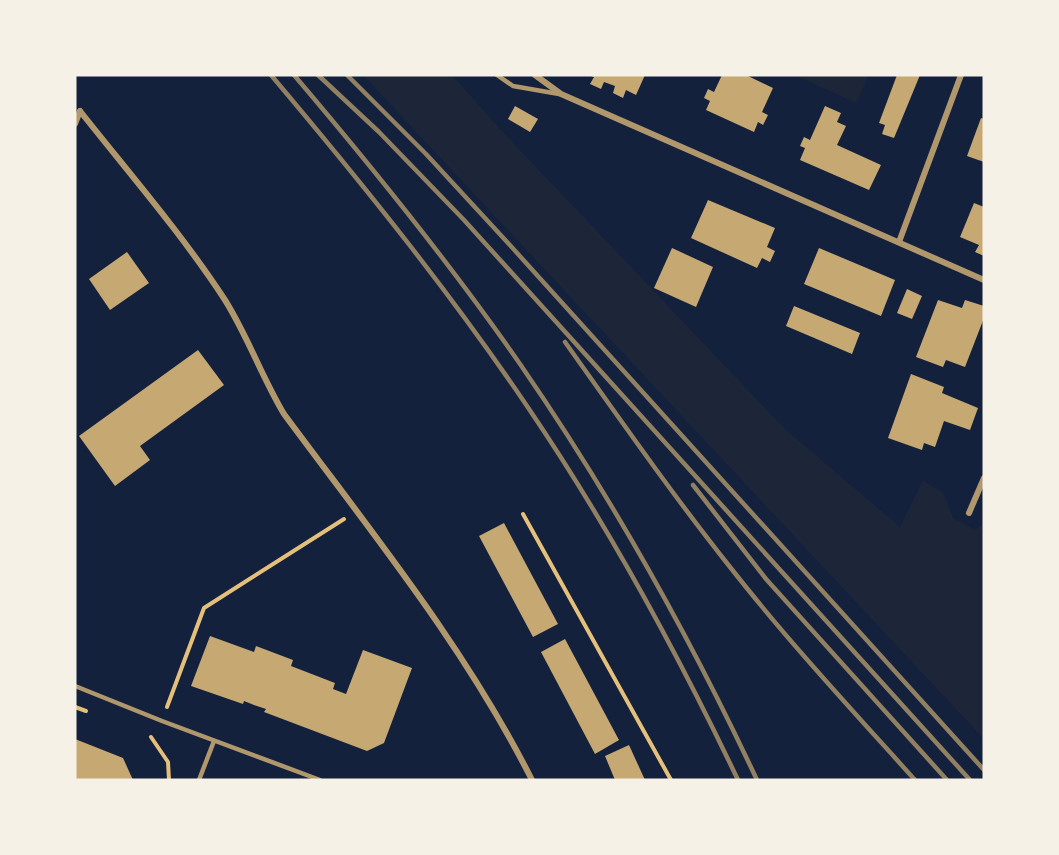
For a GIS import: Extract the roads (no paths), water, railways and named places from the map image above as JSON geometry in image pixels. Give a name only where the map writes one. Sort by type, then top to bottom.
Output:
[{"type":"street","points":[[535,75],[561,94],[984,280]]},
{"type":"street","points":[[899,242],[961,75]]},
{"type":"street","points":[[75,124],[80,111]]},
{"type":"street","points":[[80,111],[214,284],[241,327],[284,414],[443,627],[466,662],[532,780]]},
{"type":"street","points":[[969,513],[984,478]]},
{"type":"lane","points":[[497,75],[513,86],[561,94]]},
{"type":"lane","points":[[75,105],[80,111]]},
{"type":"lane","points":[[75,686],[320,780]]},
{"type":"lane","points":[[199,780],[214,741]]},
{"type":"railway","points":[[271,75],[404,239],[499,365],[529,409],[587,499],[641,591],[738,780]]},
{"type":"railway","points":[[294,75],[439,253],[554,414],[617,515],[676,619],[757,780]]},
{"type":"railway","points":[[318,75],[379,132],[464,220],[970,780]]},
{"type":"railway","points":[[347,75],[426,154],[508,243],[984,770]]},
{"type":"railway","points":[[565,342],[667,484],[752,595],[915,780]]},
{"type":"railway","points":[[693,485],[766,579],[947,780]]}]
